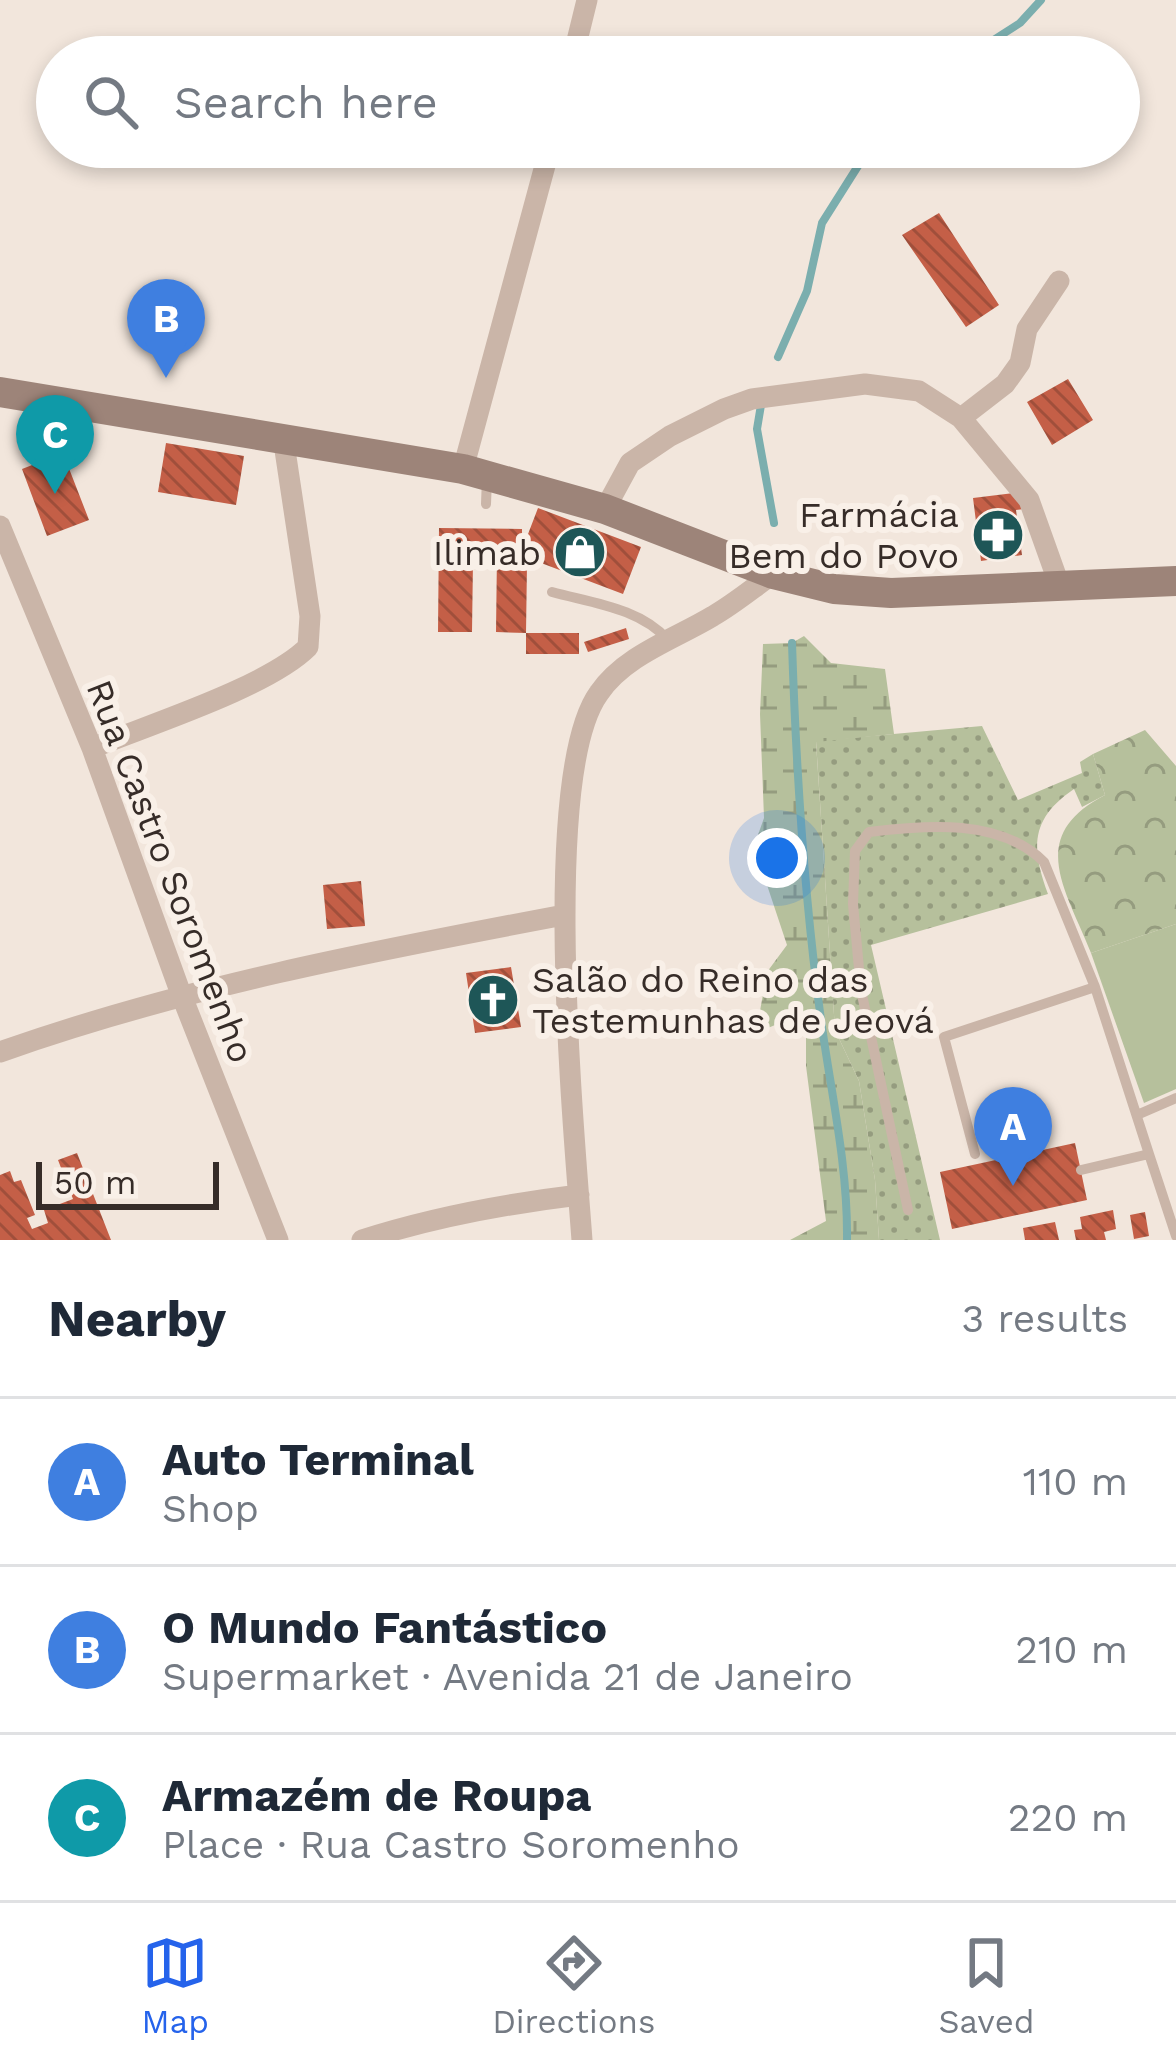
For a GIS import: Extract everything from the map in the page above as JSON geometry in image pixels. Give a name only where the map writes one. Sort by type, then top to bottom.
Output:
[{"type":"main road","points":[[0,392],[283,437],[605,509],[773,574],[834,589],[891,593],[1176,581]]},
{"type":"street","points":[[578,36],[587,0]]},
{"type":"street","points":[[478,483],[546,168]]},
{"type":"street","points":[[961,418],[1005,384],[1020,363],[1027,329],[1059,281]]},
{"type":"street","points":[[605,509],[630,463],[701,418],[752,399],[865,384],[920,391],[961,418],[1029,500],[1059,584]]},
{"type":"street","points":[[92,748],[238,688],[295,660],[308,647],[310,616],[283,437]]},
{"type":"street","name":"Rua Castro Soromenho","points":[[0,526],[92,748],[181,994],[278,1240]]},
{"type":"street","points":[[583,1240],[564,915],[574,770],[583,724],[599,692],[623,669],[773,574]]},
{"type":"street","points":[[0,1052],[181,994],[564,915]]},
{"type":"street","points":[[362,1240],[444,1216],[579,1196]]},
{"type":"lane","points":[[552,592],[653,623],[668,640]]},
{"type":"lane","points":[[908,1210],[861,990],[853,904],[855,851],[869,832],[929,825],[1005,836],[1033,850],[1044,862],[1094,987],[1176,1236]]},
{"type":"lane","points":[[975,1154],[944,1037],[1094,987]]},
{"type":"lane","points":[[1137,1114],[1176,1098]]},
{"type":"lane","points":[[1081,1170],[1149,1154]]},
{"type":"green space","points":[[804,636],[831,663],[885,669],[894,734],[816,742],[835,1030],[859,1081],[879,1240],[790,1240],[826,1221],[806,1066],[806,1012],[756,1033],[767,972],[787,945],[754,846],[764,818],[763,644],[792,643]]},
{"type":"green space","points":[[982,726],[1018,800],[1082,773],[1080,762],[1093,754],[1105,795],[1082,807],[1074,789],[1042,823],[1037,848],[1048,894],[871,945],[940,1240],[879,1240],[859,1081],[835,1030],[816,741]]},
{"type":"green space","points":[[1145,730],[1176,766],[1176,924],[1091,953],[1063,885],[1059,846],[1066,828],[1081,811],[1105,795],[1093,754]]},
{"type":"green space","points":[[1176,924],[1176,1089],[1144,1103],[1091,953]]},
{"type":"building","points":[[939,213],[999,305],[966,327],[902,235]]},
{"type":"building","points":[[1068,379],[1093,420],[1052,445],[1027,402]]},
{"type":"building","points":[[166,443],[244,456],[236,505],[158,492]]},
{"type":"building","points":[[63,453],[89,520],[47,536],[22,469]]},
{"type":"building","name":"Farmácia Bem do Povo","points":[[1022,492],[1024,509],[1016,510],[1022,555],[981,561],[973,498]]},
{"type":"building","name":"Ilimab","points":[[538,508],[641,547],[623,594],[520,555]]},
{"type":"building","points":[[439,528],[522,529],[522,549],[512,549],[512,564],[527,564],[526,633],[496,632],[497,553],[462,553],[462,561],[473,561],[472,632],[438,632]]},
{"type":"building","points":[[626,628],[629,639],[588,652],[584,642]]},
{"type":"building","points":[[526,633],[579,633],[579,654],[526,654]]},
{"type":"building","points":[[361,881],[365,926],[327,929],[323,885]]},
{"type":"building","name":"Salão do Reino das Testemunhas de Jeová","points":[[511,967],[521,1027],[475,1033],[466,973]]},
{"type":"building","points":[[1075,1143],[1087,1200],[952,1229],[940,1172]]},
{"type":"building","points":[[77,1153],[111,1240],[0,1240],[0,1175],[10,1171],[14,1182],[21,1180],[35,1215],[27,1218],[32,1229],[48,1223],[44,1210],[73,1199],[58,1160]]},
{"type":"building","points":[[1113,1210],[1116,1229],[1104,1232],[1106,1240],[1076,1240],[1074,1230],[1082,1229],[1080,1217]]},
{"type":"building","points":[[1145,1212],[1149,1236],[1134,1239],[1130,1215]]},
{"type":"building","points":[[1055,1222],[1059,1240],[1025,1240],[1023,1228]]},
{"type":"waterway","points":[[1000,36],[1041,0]]},
{"type":"waterway","points":[[778,357],[807,291],[822,223],[857,168]]},
{"type":"waterway","points":[[761,405],[757,429],[774,523]]},
{"type":"waterway","points":[[792,643],[805,879],[842,1157],[847,1240]]},
{"type":"place","name":"O Mundo Fantástico","points":[[166,378]]},
{"type":"place","name":"Armazém de Roupa","points":[[55,494]]},
{"type":"place","name":"Farmácia Bem do Povo","points":[[998,535]]},
{"type":"place","name":"Ilimab","points":[[580,552]]},
{"type":"place","name":"Salão do Reino das Testemunhas de Jeová","points":[[493,1000]]},
{"type":"place","name":"Auto Terminal","points":[[1013,1186]]}]
